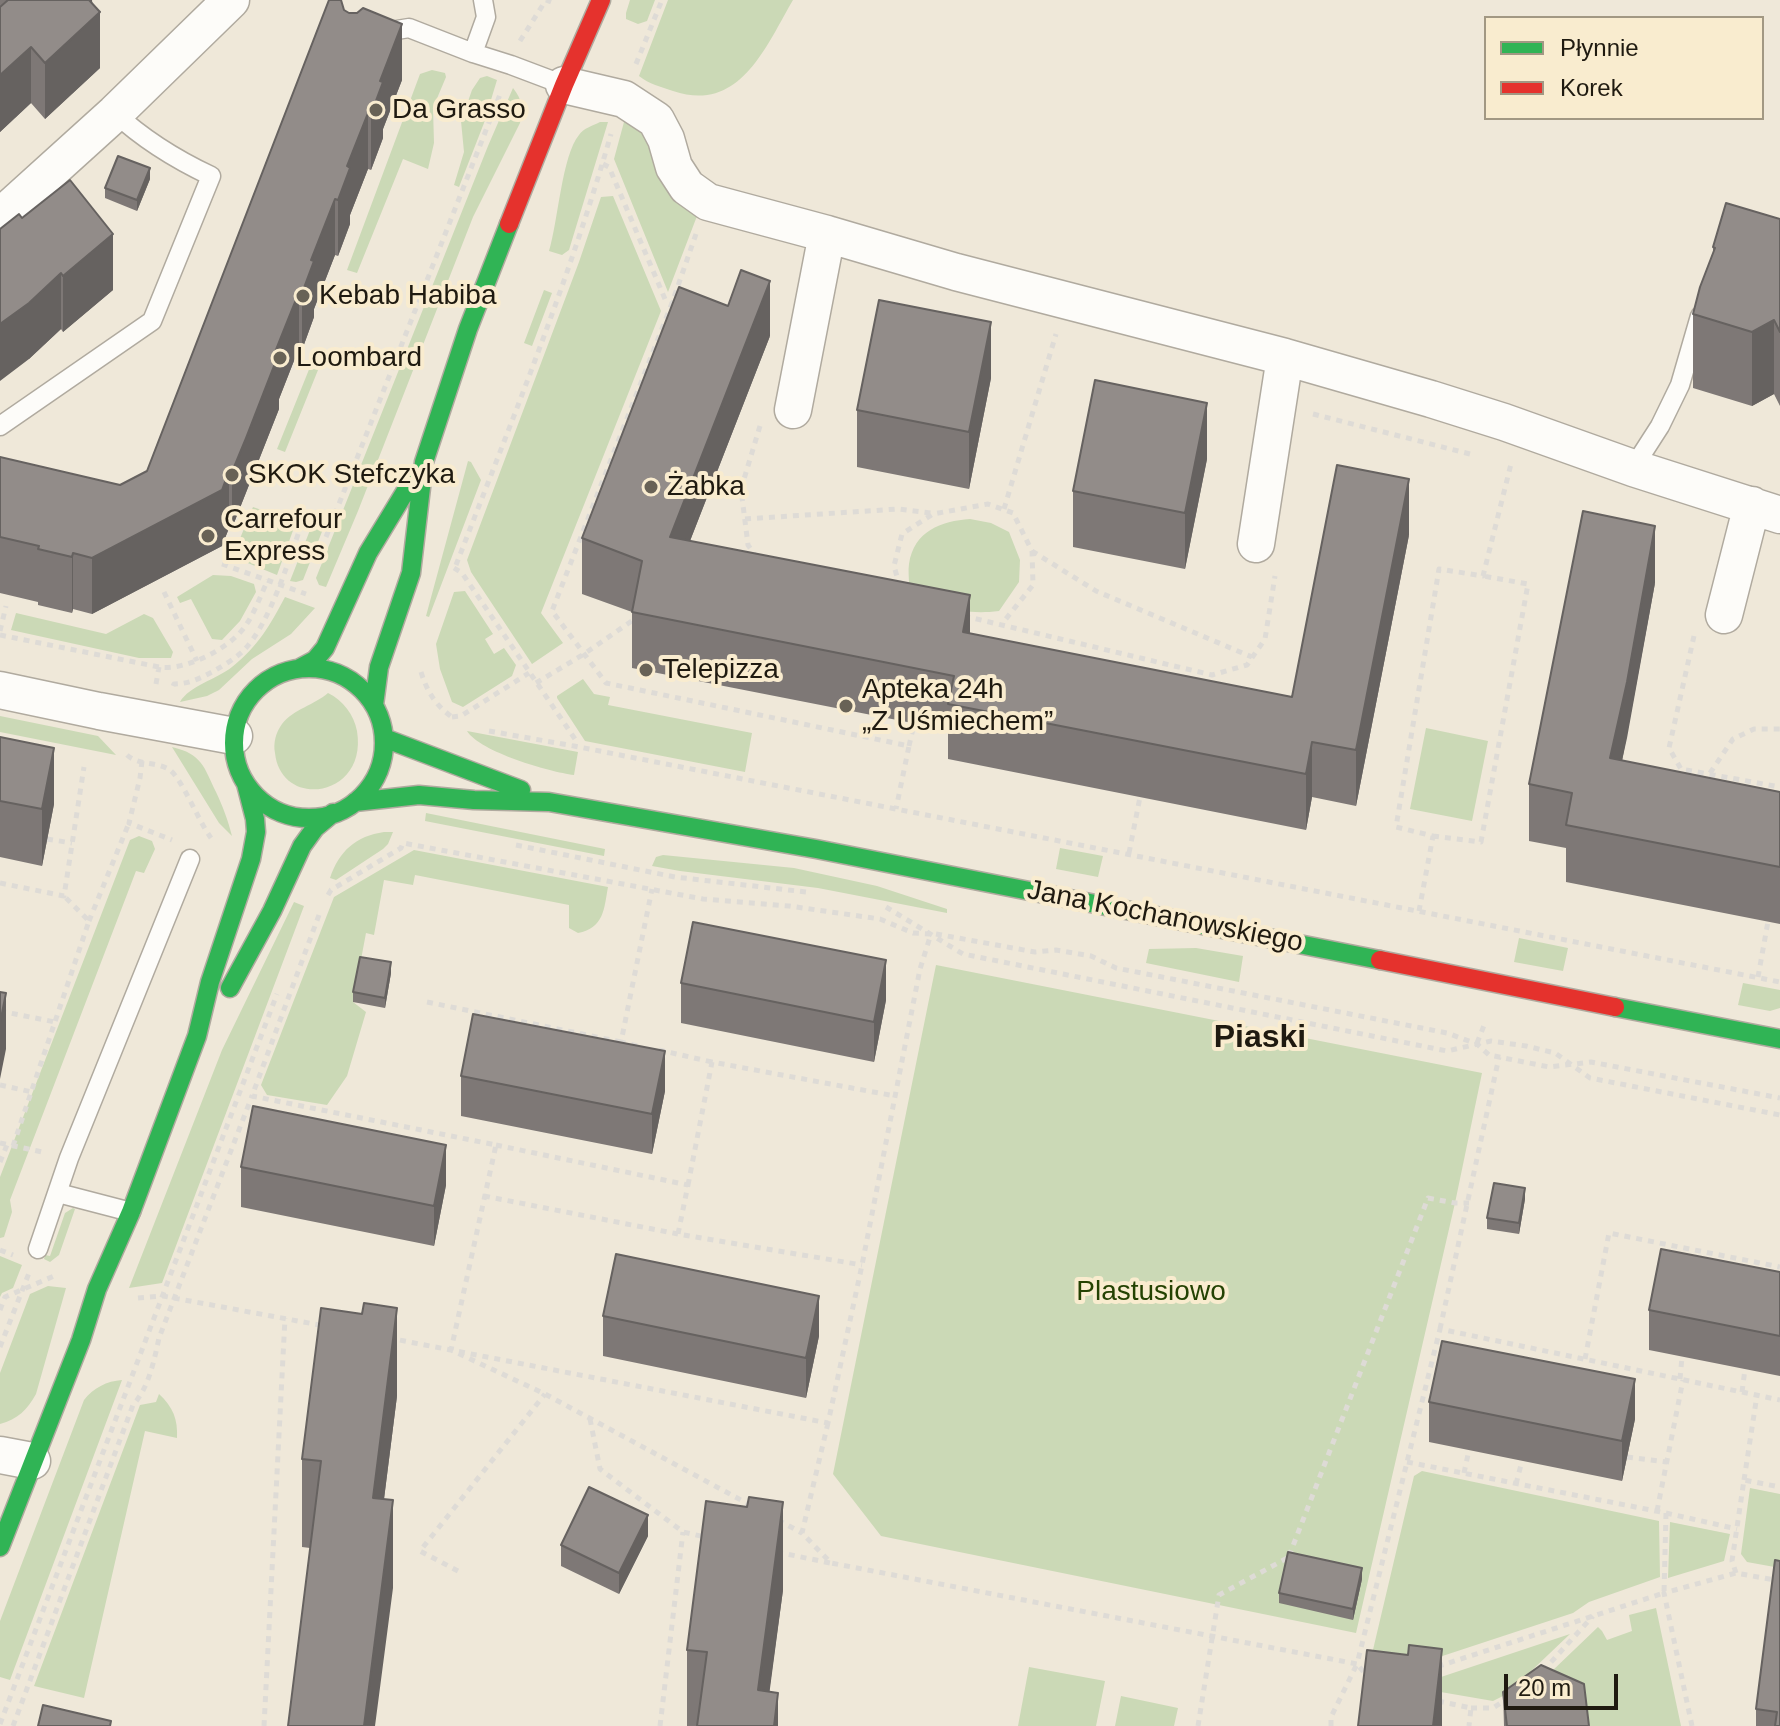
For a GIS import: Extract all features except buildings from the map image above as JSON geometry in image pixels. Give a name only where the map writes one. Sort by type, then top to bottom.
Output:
[{"type":"street","points":[[374,705],[379,667],[411,573],[424,462],[468,329],[564,85],[601,0]]},
{"type":"street","points":[[1,216],[115,113],[228,1]]},
{"type":"street","points":[[564,85],[624,99],[656,120],[666,139],[674,167],[687,187],[708,202],[956,272],[1285,357],[1504,422],[1633,468],[1766,510],[1724,615]]},
{"type":"street","points":[[793,410],[827,234]]},
{"type":"street","points":[[1256,544],[1285,357]]},
{"type":"street","points":[[0,1547],[16,1458],[81,1340],[97,1289],[131,1212],[197,1036],[210,982],[251,859],[255,819],[236,761],[234,736],[240,711],[255,690],[275,675],[315,660],[325,648],[368,553],[424,462]]},
{"type":"street","points":[[197,1036],[231,985],[272,911],[302,846],[315,828],[333,813],[355,802],[372,784],[381,762],[382,726],[366,693],[347,678],[325,669],[300,668]]},
{"type":"street","points":[[0,690],[234,736]]},
{"type":"street","name":"Jana Kochanowskiego","points":[[384,738],[549,802]]},
{"type":"street","points":[[246,784],[263,802],[286,814],[310,818],[333,813]]},
{"type":"street","name":"Jana Kochanowskiego","points":[[355,802],[419,795],[549,802],[816,849],[1780,1039]]},
{"type":"lane","points":[[473,53],[486,17],[483,0]]},
{"type":"lane","points":[[362,50],[378,33],[409,28],[564,85]]},
{"type":"lane","points":[[0,426],[152,321],[211,176],[174,158],[132,129],[115,113]]},
{"type":"lane","points":[[1633,468],[1666,416],[1680,385],[1706,295]]},
{"type":"lane","points":[[38,1249],[69,1158],[190,859]]},
{"type":"lane","points":[[58,1193],[131,1212]]},
{"type":"path","points":[[324,542],[520,40],[546,0]]},
{"type":"path","points":[[449,582],[510,427],[589,209],[624,99],[662,0]]},
{"type":"path","points":[[603,164],[609,167],[665,299],[672,303]]},
{"type":"path","points":[[708,202],[552,611],[606,683],[909,746]]},
{"type":"path","points":[[1004,509],[1066,301]]},
{"type":"path","points":[[760,562],[748,545],[741,489],[766,405],[793,410]]},
{"type":"path","points":[[1277,405],[1482,457]]},
{"type":"path","points":[[1483,576],[1511,464],[1497,460]]},
{"type":"path","points":[[745,519],[898,509],[933,514],[988,504],[1004,509],[1013,513],[1032,551],[1033,585],[1001,625]]},
{"type":"path","points":[[901,591],[894,566],[902,534],[933,514]]},
{"type":"path","points":[[130,759],[156,764],[174,684],[191,682],[244,651],[257,633],[280,584],[301,526]]},
{"type":"path","points":[[960,615],[1212,675],[1247,665],[1265,639],[1277,564],[1256,544]]},
{"type":"path","points":[[1032,551],[1096,591],[1252,657]]},
{"type":"path","points":[[6,606],[0,633],[168,668],[197,661],[220,648],[246,626],[268,580],[222,564]]},
{"type":"path","points":[[454,568],[462,573],[575,739],[574,746]]},
{"type":"path","points":[[1439,569],[1528,584],[1481,842],[1433,836],[1396,827],[1439,569]]},
{"type":"path","points":[[304,593],[309,581]]},
{"type":"path","points":[[164,592],[197,661]]},
{"type":"path","points":[[536,683],[647,611]]},
{"type":"path","points":[[1724,615],[1697,623],[1669,748],[1681,769],[1780,787]]},
{"type":"path","points":[[460,722],[452,717],[461,716],[529,673]]},
{"type":"path","points":[[896,809],[917,709]]},
{"type":"path","points":[[1710,773],[1733,739],[1754,729],[1780,729]]},
{"type":"path","points":[[483,730],[1129,853],[1780,982]]},
{"type":"path","points":[[64,896],[84,767]]},
{"type":"path","points":[[1129,853],[1143,783]]},
{"type":"path","points":[[0,1162],[10,1146],[32,1092],[89,921],[129,823]]},
{"type":"path","points":[[1419,911],[1433,836]]},
{"type":"path","points":[[47,839],[72,843]]},
{"type":"path","points":[[326,898],[331,890],[401,848],[403,843],[703,899],[789,906],[880,919],[913,933],[1035,952],[1056,950],[1091,956],[1116,968],[1447,1033],[1477,1044],[1489,1055],[1549,1067],[1591,1062],[1780,1098]]},
{"type":"path","points":[[516,845],[675,877],[816,894]]},
{"type":"path","points":[[0,883],[64,896],[89,921]]},
{"type":"path","points":[[621,1042],[652,889]]},
{"type":"path","points":[[882,905],[963,954],[978,958],[1447,1051],[1491,1041],[1540,1049],[1555,1053],[1590,1078],[1780,1115]]},
{"type":"path","points":[[1758,977],[1771,906]]},
{"type":"path","points":[[13,1726],[133,1405],[142,1396],[159,1338],[322,907]]},
{"type":"path","points":[[802,1533],[862,1265],[920,969],[931,934]]},
{"type":"path","points":[[0,1724],[281,982]]},
{"type":"path","points":[[427,1002],[712,1062],[896,1096]]},
{"type":"path","points":[[0,1011],[55,1022]]},
{"type":"path","points":[[1331,1726],[1331,1717],[1357,1664],[1440,1329],[1499,1057]]},
{"type":"path","points":[[678,1234],[712,1062]]},
{"type":"path","points":[[0,1085],[32,1092]]},
{"type":"path","points":[[252,1096],[688,1185]]},
{"type":"path","points":[[451,1350],[496,1145]]},
{"type":"path","points":[[484,1196],[678,1234],[862,1265]]},
{"type":"path","points":[[1289,1556],[1428,1198],[1469,1203]]},
{"type":"path","points":[[1585,1359],[1609,1233],[1780,1267]]},
{"type":"path","points":[[0,1347],[38,1249]]},
{"type":"path","points":[[163,1296],[330,1327]]},
{"type":"path","points":[[264,1726],[285,1318]]},
{"type":"path","points":[[1440,1329],[1780,1400]]},
{"type":"path","points":[[390,1338],[828,1423]]},
{"type":"path","points":[[451,1350],[545,1394],[762,1511]]},
{"type":"path","points":[[1657,1511],[1682,1380],[1682,1357]]},
{"type":"path","points":[[1742,1392],[1745,1369]]},
{"type":"path","points":[[458,1571],[420,1551],[545,1394]]},
{"type":"path","points":[[1736,1573],[1732,1561],[1757,1395]]},
{"type":"path","points":[[589,1418],[600,1469],[683,1532],[712,1538]]},
{"type":"path","points":[[1464,1473],[1469,1450]]},
{"type":"path","points":[[1627,1457],[1667,1462]]},
{"type":"path","points":[[1516,1484],[1522,1461]]},
{"type":"path","points":[[1407,1462],[1737,1529]]},
{"type":"path","points":[[1744,1480],[1780,1487]]},
{"type":"path","points":[[1666,1513],[1664,1593],[1692,1726]]},
{"type":"path","points":[[776,1518],[802,1533],[831,1563]]},
{"type":"path","points":[[660,1726],[683,1532]]},
{"type":"path","points":[[772,1551],[1357,1664],[1375,1687]]},
{"type":"path","points":[[1198,1726],[1219,1595],[1289,1556],[1301,1558]]},
{"type":"path","points":[[1433,1668],[1664,1593],[1736,1573],[1780,1581]]},
{"type":"path","points":[[1535,1679],[1594,1615]]},
{"type":"path","points":[[1430,1699],[1471,1708],[1493,1708],[1514,1694]]},
{"type":"path","points":[[1469,1726],[1471,1708]]},
{"type":"green space","points":[[630,0],[655,0],[647,21],[638,24],[626,19]]},
{"type":"green space","points":[[668,0],[793,0],[761,55],[748,71],[716,93],[696,96],[660,87],[639,76]]},
{"type":"green space","points":[[432,70],[445,73],[446,77],[433,108],[434,143],[428,169],[403,159],[357,273],[347,270],[420,74]]},
{"type":"green space","points":[[487,76],[497,80],[459,187],[454,185],[464,152],[461,121],[472,90],[480,78]]},
{"type":"green space","points":[[513,88],[521,105],[520,123],[473,217],[326,587],[319,585],[316,578]]},
{"type":"green space","points":[[600,122],[608,122],[569,250],[562,255],[549,251],[568,157],[579,135]]},
{"type":"green space","points":[[624,122],[636,124],[644,133],[676,200],[697,216],[668,292],[614,159]]},
{"type":"green space","points":[[613,196],[661,311],[541,613],[563,643],[532,664],[471,572],[467,560],[601,197]]},
{"type":"green space","points":[[544,290],[552,293],[532,346],[524,343]]},
{"type":"green space","points":[[310,367],[318,370],[285,452],[277,449]]},
{"type":"green space","points":[[468,461],[481,480],[429,617],[426,616]]},
{"type":"green space","points":[[253,507],[296,522],[277,575],[238,559],[234,553]]},
{"type":"green space","points":[[970,519],[991,523],[1009,532],[1020,560],[1019,582],[999,611],[972,612],[951,607],[909,584],[912,553],[923,536],[939,525]]},
{"type":"green space","points":[[312,525],[323,529],[303,580],[290,581]]},
{"type":"green space","points":[[213,575],[231,576],[254,584],[256,592],[240,621],[222,640],[212,639],[191,599],[180,603],[177,597]]},
{"type":"green space","points":[[465,591],[493,634],[485,639],[494,654],[504,648],[516,665],[512,676],[463,707],[452,702],[440,669],[436,644],[454,592]]},
{"type":"green space","points":[[285,597],[315,608],[291,634],[252,659],[219,690],[180,702],[190,691],[232,667],[249,651],[268,627]]},
{"type":"green space","points":[[16,613],[106,634],[144,614],[153,618],[173,652],[171,658],[139,658],[11,630]]},
{"type":"green space","points":[[583,679],[594,694],[610,697],[608,705],[752,733],[745,772],[585,741],[557,698]]},
{"type":"green space","points":[[328,693],[343,704],[353,719],[357,731],[357,754],[350,771],[337,782],[322,788],[306,789],[292,783],[281,771],[274,745],[280,727],[287,719]]},
{"type":"green space","points":[[0,716],[98,736],[116,755],[0,732]]},
{"type":"green space","points":[[1426,728],[1488,741],[1472,821],[1410,809]]},
{"type":"green space","points":[[467,731],[578,752],[574,775],[500,753],[474,739]]},
{"type":"green space","points":[[172,747],[190,753],[205,769],[232,836],[219,823]]},
{"type":"green space","points":[[426,813],[605,849],[604,856],[425,821]]},
{"type":"green space","points":[[393,832],[383,849],[336,880],[330,878],[338,860],[350,846],[365,837]]},
{"type":"green space","points":[[139,836],[152,841],[155,849],[144,873],[136,871],[10,1200],[12,1212],[4,1237],[0,1238],[0,1177],[130,840]]},
{"type":"green space","points":[[1060,848],[1103,856],[1098,877],[1056,869]]},
{"type":"green space","points":[[414,850],[608,887],[604,910],[593,927],[578,933],[569,928],[569,905],[415,875],[413,885],[384,880],[374,935],[366,933],[353,1002],[366,1012],[347,1076],[327,1105],[267,1095],[261,1085],[334,897]]},
{"type":"green space","points":[[663,855],[794,868],[877,886],[947,909],[947,913],[818,888],[652,866],[656,857]]},
{"type":"green space","points":[[294,902],[304,906],[162,1283],[129,1288],[222,1050]]},
{"type":"green space","points":[[1519,938],[1568,948],[1563,971],[1514,962]]},
{"type":"green space","points":[[1196,948],[1243,956],[1239,982],[1146,963],[1149,949]]},
{"type":"green space","name":"Plastusiowo","points":[[936,965],[1482,1073],[1356,1633],[881,1536],[833,1474]]},
{"type":"green space","points":[[1743,983],[1780,990],[1780,1008],[1770,1011],[1738,1005]]},
{"type":"green space","points":[[73,1208],[59,1255],[50,1262],[44,1259],[45,1255],[50,1256],[65,1213]]},
{"type":"green space","points":[[0,1256],[22,1265],[13,1288],[0,1297]]},
{"type":"green space","points":[[48,1286],[66,1288],[36,1394],[21,1413],[0,1424],[0,1373],[30,1294]]},
{"type":"green space","points":[[122,1380],[10,1680],[0,1677],[0,1621],[84,1400],[101,1386]]},
{"type":"green space","points":[[159,1394],[174,1414],[177,1438],[145,1431],[84,1698],[34,1686],[140,1405],[156,1402]]},
{"type":"green space","points":[[1422,1471],[1659,1521],[1660,1577],[1589,1602],[1573,1613],[1406,1668],[1372,1654],[1414,1476]]},
{"type":"green space","points":[[1750,1488],[1780,1494],[1780,1568],[1747,1562],[1741,1554]]},
{"type":"green space","points":[[1670,1522],[1730,1534],[1724,1561],[1668,1578]]},
{"type":"green space","points":[[1656,1608],[1681,1726],[1585,1726],[1551,1672],[1598,1627],[1607,1640],[1632,1631],[1629,1615]]},
{"type":"green space","points":[[1570,1634],[1507,1694],[1493,1701],[1429,1690],[1429,1681]]},
{"type":"green space","points":[[1029,1667],[1105,1681],[1096,1726],[1018,1726]]},
{"type":"green space","points":[[1121,1696],[1178,1708],[1174,1726],[1115,1726]]},
{"type":"traffic: fast","points":[[374,705],[379,667],[411,573],[424,462],[468,329],[509,224]]},
{"type":"traffic: fast","points":[[300,668],[315,660],[325,648],[368,553],[416,474]]},
{"type":"traffic: fast","points":[[309,668],[338,674],[362,690],[378,714],[384,743],[378,772],[362,796],[338,812],[309,818],[280,812],[256,796],[240,772],[234,743],[240,714],[256,690],[280,674],[309,668]]},
{"type":"traffic: fast","points":[[384,738],[521,790]]},
{"type":"traffic: fast","points":[[0,1547],[197,1036],[210,982],[251,859],[256,832],[246,784]]},
{"type":"traffic: fast","points":[[355,802],[419,795],[549,802],[816,849],[1380,960]]},
{"type":"traffic: fast","points":[[230,988],[272,911],[302,846],[315,828],[333,813]]},
{"type":"traffic: fast","points":[[1615,1007],[1780,1039]]},
{"type":"traffic: jam","points":[[509,224],[601,0]]},
{"type":"traffic: jam","points":[[1380,960],[1615,1007]]},
{"type":"place","name":"Da Grasso","points":[[376,110]]},
{"type":"place","name":"Kebab Habiba","points":[[303,296]]},
{"type":"place","name":"Loombard","points":[[280,358]]},
{"type":"place","name":"SKOK Stefczyka","points":[[232,475]]},
{"type":"place","name":"Żabka","points":[[651,487]]},
{"type":"place","name":"Carrefour Express","points":[[208,536]]},
{"type":"place","name":"Telepizza","points":[[646,670]]},
{"type":"place","name":"Apteka 24h „Z Uśmiechem”","points":[[846,706]]},
{"type":"district","name":"Piaski","points":[[1260,1038]]}]
